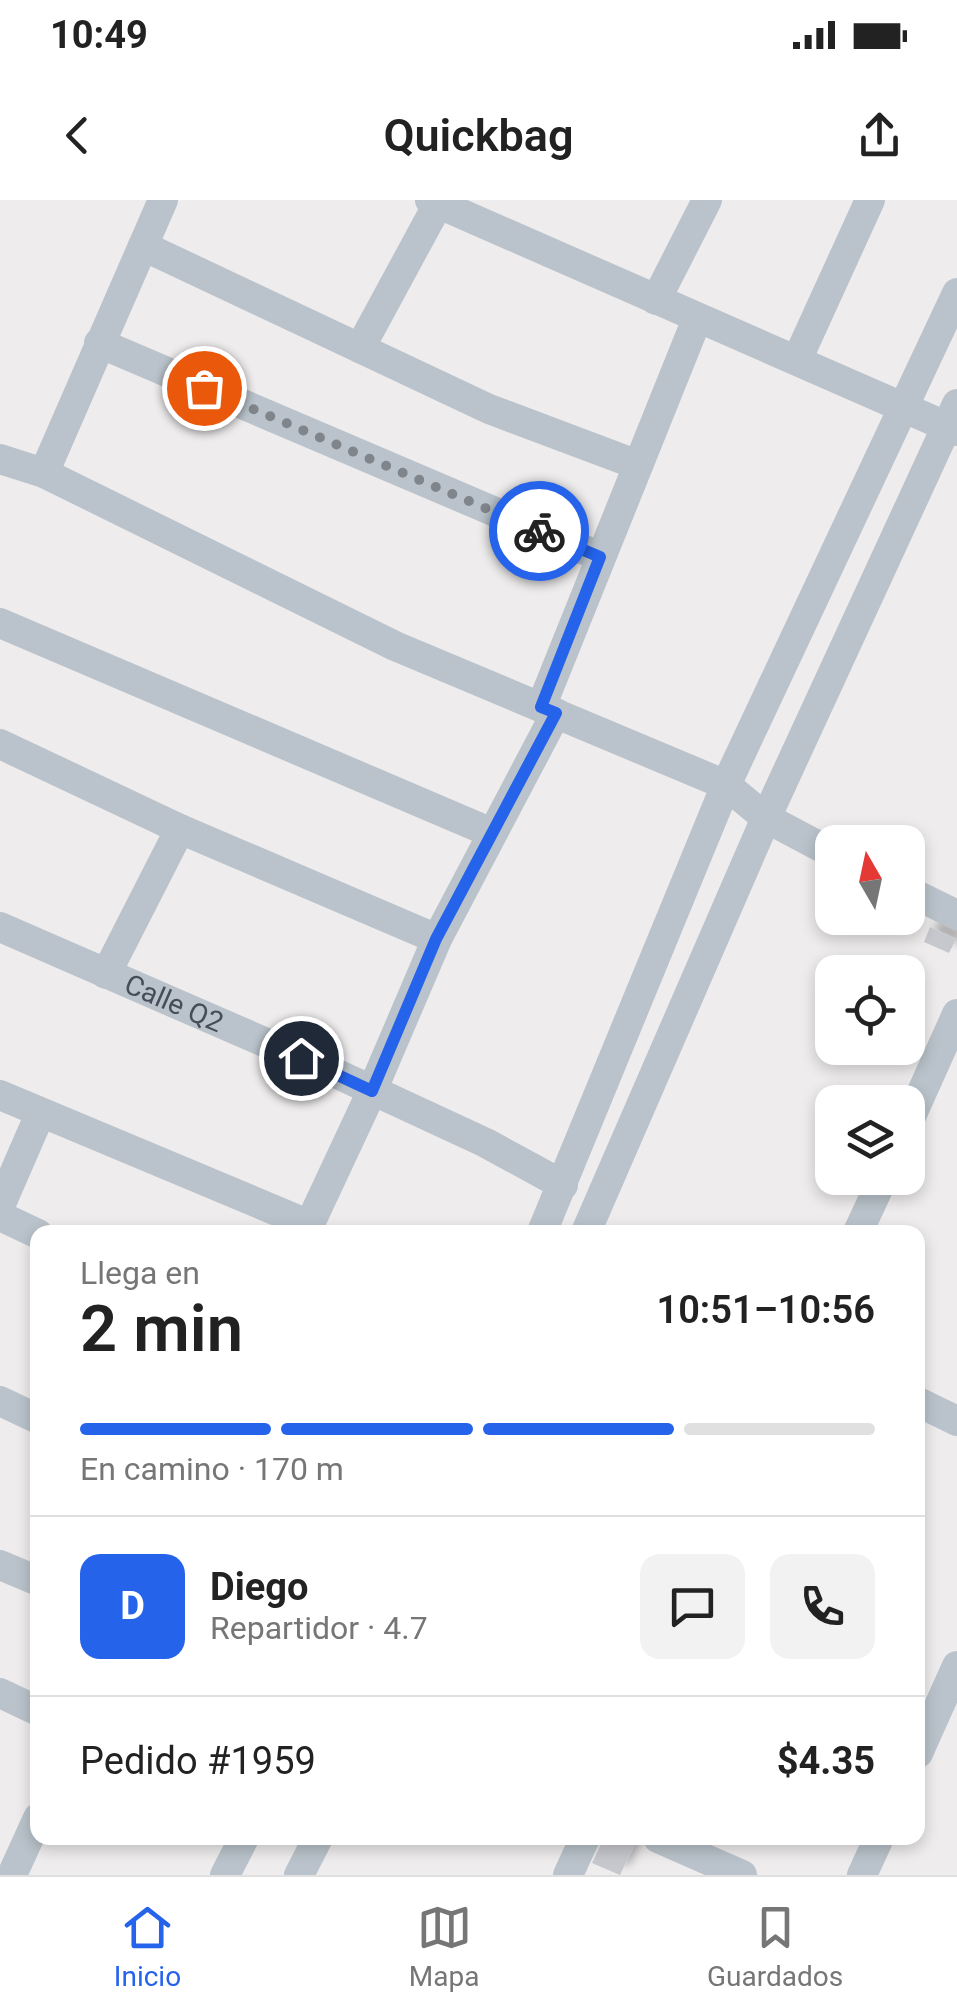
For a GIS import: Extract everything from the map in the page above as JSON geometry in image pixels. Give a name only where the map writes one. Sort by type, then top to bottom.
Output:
[{"type":"street","points":[[44,474],[163,200]]},
{"type":"street","points":[[656,300],[707,200]]},
{"type":"street","points":[[797,360],[870,200]]},
{"type":"street","points":[[360,348],[434,202],[901,406],[954,420],[766,818],[589,1225]]},
{"type":"street","points":[[143,246],[489,409],[638,464]]},
{"type":"street","points":[[551,1225],[563,1185],[726,785],[957,293]]},
{"type":"street","points":[[310,1225],[436,939],[492,833],[548,710],[600,557],[696,319]]},
{"type":"street","points":[[99,343],[600,557]]},
{"type":"street","points":[[0,459],[44,474],[395,646],[726,785],[766,818],[815,844]]},
{"type":"street","points":[[0,623],[492,833]]},
{"type":"street","points":[[0,744],[180,829],[436,939]]},
{"type":"street","points":[[106,974],[180,829]]},
{"type":"street","points":[[925,899],[957,915]]},
{"type":"street","name":"Calle Q2","points":[[0,928],[486,1143],[563,1185]]},
{"type":"street","points":[[925,1085],[957,1014]]},
{"type":"street","points":[[0,1095],[299,1225]]},
{"type":"street","points":[[0,1206],[40,1114]]},
{"type":"street","points":[[861,1225],[875,1195]]},
{"type":"street","points":[[0,1216],[30,1230]]},
{"type":"street","points":[[0,1401],[30,1415]]},
{"type":"street","points":[[925,1405],[957,1421]]},
{"type":"street","points":[[0,1565],[30,1578]]},
{"type":"street","points":[[925,1737],[957,1666]]},
{"type":"street","points":[[0,1692],[30,1706]]},
{"type":"street","points":[[12,1875],[30,1836]]},
{"type":"street","points":[[225,1875],[240,1845]]},
{"type":"street","points":[[299,1875],[314,1845]]},
{"type":"street","points":[[568,1875],[582,1845]]},
{"type":"street","points":[[674,1845],[742,1875]]},
{"type":"street","points":[[862,1875],[876,1845]]},
{"type":"building","points":[[930,927],[956,939],[949,953],[924,942]]},
{"type":"building","points":[[601,1845],[635,1845],[620,1875],[592,1863]]},
{"type":"way so far","points":[[204,388],[539,531]]},
{"type":"route","points":[[301,1058],[372,1091],[436,939],[556,713],[541,707],[600,557],[539,531]]}]
